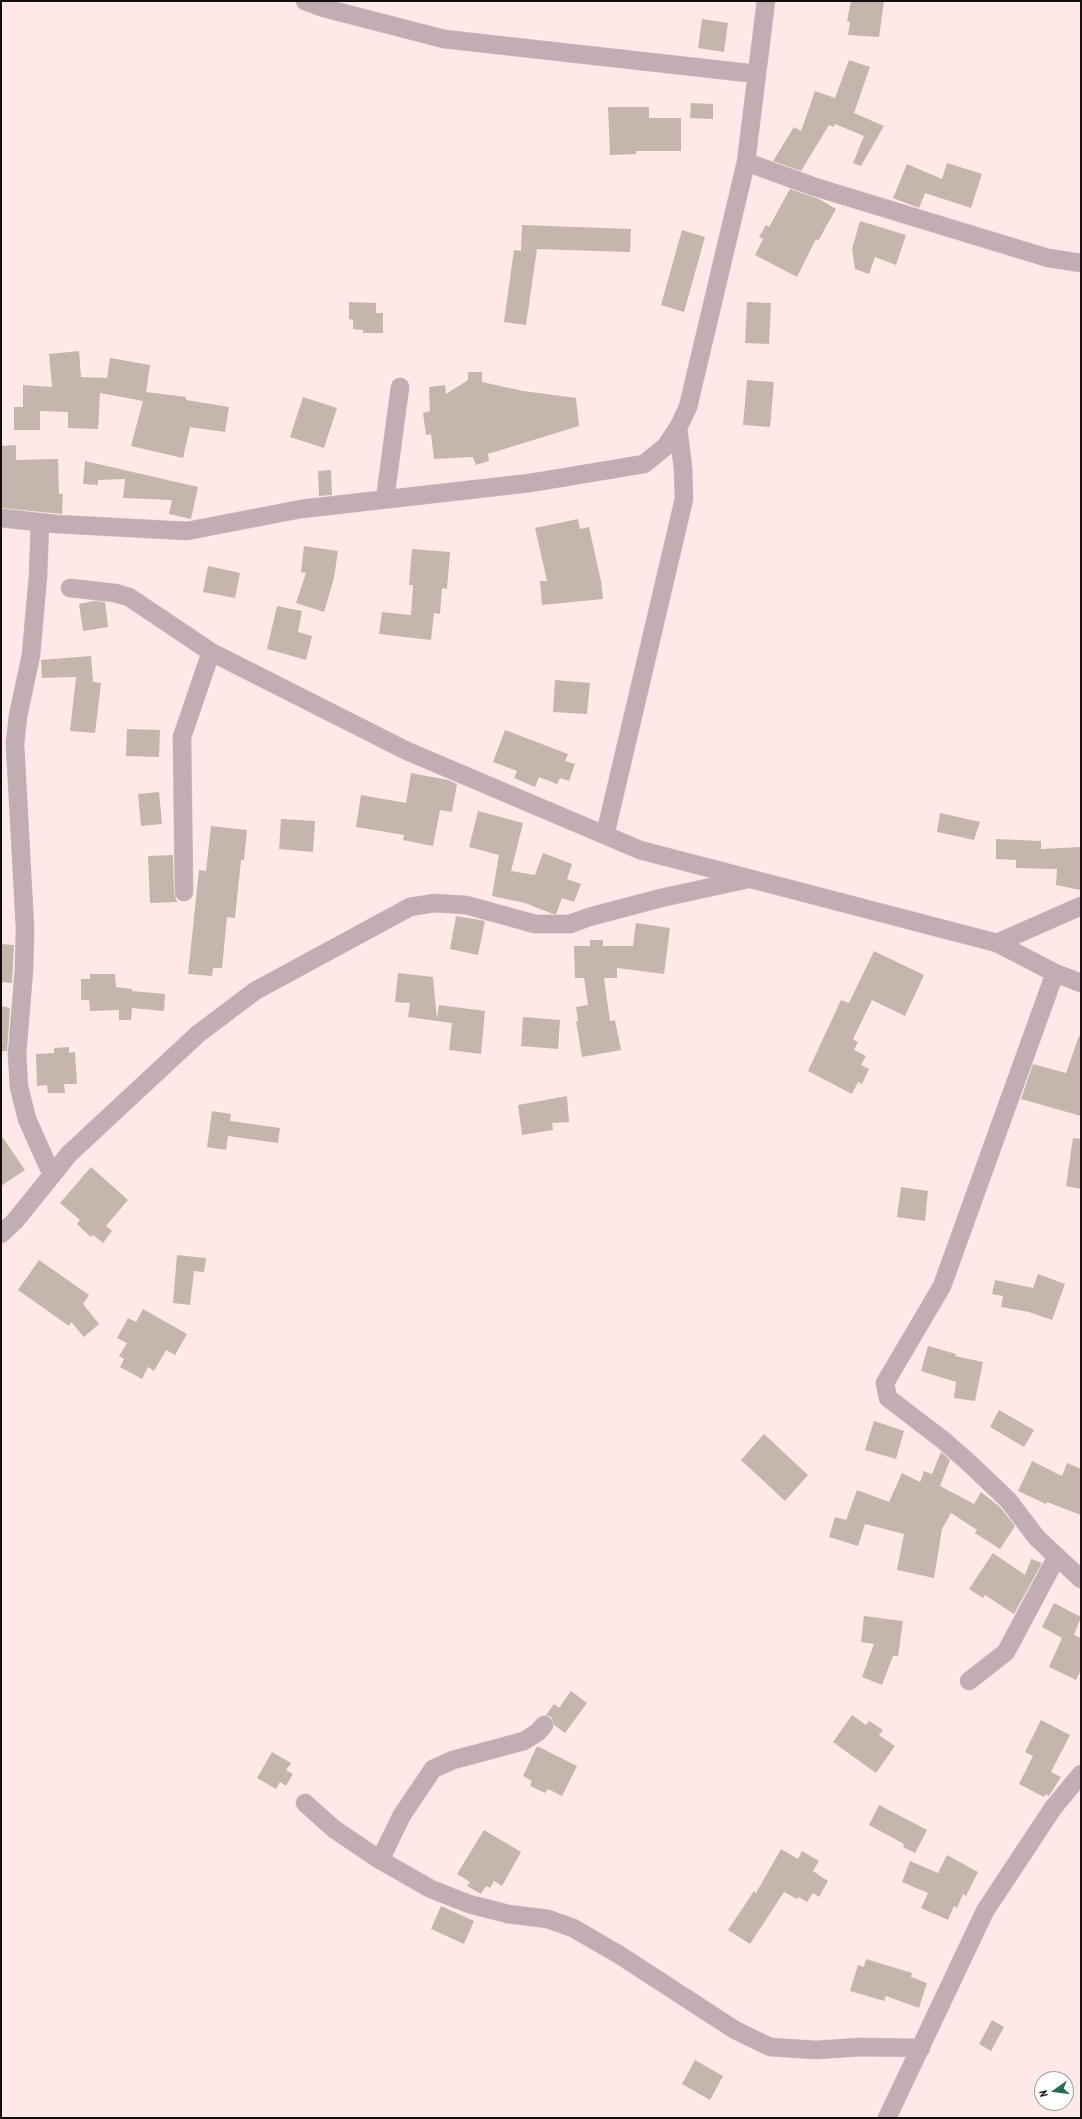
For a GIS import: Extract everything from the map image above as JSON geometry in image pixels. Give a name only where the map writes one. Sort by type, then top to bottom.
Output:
[{"type":"street","points":[[305,1],[324,8],[444,39],[757,74]]},
{"type":"street","points":[[1,518],[56,524],[187,531],[301,509],[530,483],[644,464],[665,447],[678,428],[688,407],[746,162],[766,1]]},
{"type":"street","points":[[746,162],[815,187],[1048,258],[1081,263]]},
{"type":"street","points":[[384,499],[400,388]]},
{"type":"street","points":[[605,835],[684,499],[683,468],[678,428]]},
{"type":"street","points":[[40,522],[38,576],[31,655],[19,709],[15,744],[25,928],[24,970],[17,1054],[19,1087],[27,1119],[52,1175]]},
{"type":"street","points":[[70,588],[115,592],[129,597],[210,652],[407,751],[640,850],[997,943],[1055,973],[1081,983]]},
{"type":"street","points":[[184,892],[182,737],[210,652]]},
{"type":"street","points":[[1,1234],[15,1221],[69,1154],[198,1034],[255,991],[410,907],[434,903],[466,905],[535,924],[570,924],[589,917],[654,900],[751,878]]},
{"type":"street","points":[[997,943],[1081,906]]},
{"type":"street","points":[[1055,973],[942,1286],[885,1383],[888,1398],[943,1440],[967,1461],[1008,1500],[1037,1538],[1056,1558],[1081,1579]]},
{"type":"street","points":[[969,1681],[1006,1652],[1056,1558]]},
{"type":"street","points":[[380,1860],[402,1815],[433,1769],[466,1756],[524,1741],[538,1732],[544,1724]]},
{"type":"street","points":[[887,2118],[985,1911],[1053,1808],[1081,1774]]},
{"type":"street","points":[[305,1803],[334,1829],[380,1860],[432,1890],[469,1904],[508,1914],[548,1919],[572,1928],[618,1954],[735,2030],[770,2047],[816,2050],[921,2048]]},
{"type":"building","points":[[851,1],[884,1],[879,37],[848,35],[850,22],[847,21]]},
{"type":"building","points":[[702,19],[728,23],[724,52],[698,48]]},
{"type":"building","points":[[849,60],[870,67],[854,113],[884,126],[861,166],[853,163],[864,136],[835,124],[834,127],[829,125],[801,171],[773,161],[794,127],[801,131],[815,91],[835,98]]},
{"type":"building","points":[[691,103],[713,104],[713,119],[690,118]]},
{"type":"building","points":[[608,107],[649,107],[649,118],[681,118],[681,151],[636,151],[636,154],[610,155]]},
{"type":"building","points":[[947,163],[982,174],[971,208],[925,193],[919,208],[893,198],[907,164],[942,179]]},
{"type":"building","points":[[790,189],[819,199],[836,209],[818,241],[816,239],[797,277],[755,255],[763,239],[759,237],[766,225],[769,227]]},
{"type":"building","points":[[860,221],[906,235],[896,265],[875,257],[869,274],[855,269],[852,249]]},
{"type":"building","points":[[522,225],[631,229],[630,252],[537,249],[526,325],[504,322],[514,250],[521,251]]},
{"type":"building","points":[[682,230],[705,237],[684,312],[661,305]]},
{"type":"building","points":[[349,302],[376,303],[376,313],[383,313],[383,333],[363,333],[363,330],[353,329],[353,320],[349,319]]},
{"type":"building","points":[[747,302],[771,303],[769,344],[745,343]]},
{"type":"building","points":[[79,351],[81,377],[107,378],[110,358],[150,365],[146,392],[186,397],[186,400],[229,407],[225,432],[190,427],[183,458],[131,446],[143,401],[100,393],[98,429],[68,428],[68,412],[40,411],[40,430],[14,430],[14,407],[23,407],[23,385],[52,387],[49,354]]},
{"type":"building","points":[[468,372],[482,372],[482,382],[523,391],[576,398],[579,426],[488,454],[489,461],[476,465],[473,457],[434,459],[431,434],[426,435],[423,413],[430,411],[429,387],[445,385],[446,394],[468,380]]},
{"type":"building","points":[[747,380],[774,382],[770,427],[743,425]]},
{"type":"building","points":[[303,397],[337,408],[324,448],[290,437]]},
{"type":"building","points":[[16,445],[16,460],[58,459],[59,494],[63,494],[62,514],[1,508],[1,446]]},
{"type":"building","points":[[85,461],[198,487],[191,519],[169,514],[172,500],[123,498],[125,479],[98,480],[98,485],[83,484]]},
{"type":"building","points":[[331,470],[332,495],[319,496],[318,471]]},
{"type":"building","points":[[578,519],[580,529],[589,527],[601,581],[603,599],[542,605],[540,581],[547,581],[535,528]]},
{"type":"building","points":[[304,546],[338,551],[334,578],[324,612],[296,603],[306,573],[301,572]]},
{"type":"building","points":[[412,549],[450,552],[447,589],[442,588],[440,614],[434,613],[431,640],[379,634],[382,612],[411,615],[413,585],[409,585]]},
{"type":"building","points":[[208,566],[240,573],[235,598],[203,592]]},
{"type":"building","points":[[94,601],[105,602],[108,627],[83,631],[79,604]]},
{"type":"building","points":[[277,606],[302,611],[298,632],[312,636],[306,660],[267,649]]},
{"type":"building","points":[[91,656],[93,682],[101,683],[95,733],[70,731],[76,677],[42,678],[41,660]]},
{"type":"building","points":[[555,680],[590,683],[587,714],[553,712]]},
{"type":"building","points":[[127,729],[160,730],[159,757],[126,756]]},
{"type":"building","points":[[505,730],[568,754],[565,761],[575,764],[569,781],[560,778],[557,784],[539,777],[535,787],[514,778],[517,771],[493,762]]},
{"type":"building","points":[[411,773],[448,780],[457,784],[452,812],[440,810],[433,846],[403,840],[404,835],[356,827],[361,795],[406,803]]},
{"type":"building","points":[[159,792],[162,824],[141,826],[138,794]]},
{"type":"building","points":[[478,811],[523,823],[511,871],[535,875],[543,853],[572,864],[567,879],[581,884],[574,902],[562,898],[556,914],[553,914],[525,903],[492,896],[499,855],[469,847]]},
{"type":"building","points":[[940,813],[980,822],[974,840],[937,832]]},
{"type":"building","points":[[281,819],[315,821],[313,852],[279,849]]},
{"type":"building","points":[[211,826],[247,830],[244,860],[241,860],[235,918],[227,917],[222,968],[213,968],[212,976],[188,974],[199,870],[206,871]]},
{"type":"building","points":[[996,839],[1041,841],[1041,849],[1081,847],[1081,890],[1056,885],[1057,869],[1016,868],[1016,860],[996,859]]},
{"type":"building","points":[[173,855],[174,892],[177,902],[150,903],[148,856]]},
{"type":"building","points":[[456,916],[485,921],[478,955],[450,949]]},
{"type":"building","points":[[636,923],[670,928],[664,974],[617,968],[617,978],[604,978],[610,1021],[615,1020],[621,1050],[582,1057],[576,1021],[578,1021],[576,1007],[588,1005],[584,978],[575,978],[574,946],[590,946],[590,940],[603,940],[603,946],[633,946]]},
{"type":"building","points":[[1,944],[14,945],[12,983],[1,982]]},
{"type":"building","points":[[874,951],[924,975],[905,1016],[872,1000],[853,1039],[858,1042],[854,1050],[866,1056],[861,1065],[869,1069],[862,1084],[858,1082],[852,1094],[808,1071],[841,1000],[849,1003]]},
{"type":"building","points":[[398,973],[433,977],[437,1019],[439,1005],[485,1011],[481,1054],[449,1050],[452,1023],[408,1017],[410,1003],[395,1002]]},
{"type":"building","points":[[90,974],[115,974],[116,987],[132,989],[132,991],[165,994],[164,1011],[132,1008],[131,1020],[119,1020],[119,1010],[90,1011],[89,1000],[81,1000],[81,979],[90,979]]},
{"type":"building","points":[[1,1006],[10,1008],[7,1051],[1,1051]]},
{"type":"building","points":[[523,1017],[560,1020],[558,1049],[521,1046]]},
{"type":"building","points":[[1079,1036],[1081,1036],[1081,1116],[1021,1099],[1033,1064],[1066,1073]]},
{"type":"building","points":[[69,1047],[69,1053],[75,1052],[77,1084],[64,1084],[65,1093],[48,1093],[47,1085],[37,1086],[36,1054],[54,1053],[54,1048]]},
{"type":"building","points":[[567,1096],[569,1122],[552,1123],[553,1130],[522,1135],[518,1105]]},
{"type":"building","points":[[212,1111],[231,1114],[230,1121],[280,1128],[278,1143],[228,1136],[226,1150],[207,1147]]},
{"type":"building","points":[[1,1135],[25,1170],[1,1186]]},
{"type":"building","points":[[1073,1138],[1081,1139],[1081,1189],[1066,1186]]},
{"type":"building","points":[[91,1167],[128,1200],[106,1226],[112,1231],[103,1243],[93,1235],[91,1237],[77,1224],[80,1220],[60,1203]]},
{"type":"building","points":[[901,1187],[928,1191],[925,1221],[897,1217]]},
{"type":"building","points":[[177,1255],[206,1258],[204,1272],[194,1271],[190,1305],[173,1303]]},
{"type":"building","points":[[39,1260],[89,1295],[83,1304],[99,1324],[84,1337],[71,1322],[69,1326],[18,1290]]},
{"type":"building","points":[[1038,1274],[1065,1284],[1052,1320],[1029,1312],[1001,1307],[1003,1296],[992,1294],[995,1280],[1033,1288]]},
{"type":"building","points":[[143,1309],[187,1334],[175,1355],[166,1350],[154,1371],[148,1367],[142,1379],[120,1367],[124,1359],[119,1356],[127,1343],[117,1338],[128,1318],[136,1322]]},
{"type":"building","points":[[928,1346],[956,1354],[955,1356],[983,1362],[975,1401],[954,1398],[956,1382],[921,1371]]},
{"type":"building","points":[[999,1410],[1034,1430],[1024,1447],[990,1427]]},
{"type":"building","points":[[874,1421],[904,1431],[896,1459],[865,1450]]},
{"type":"building","points":[[764,1434],[808,1475],[785,1501],[741,1460]]},
{"type":"building","points":[[941,1452],[950,1460],[940,1486],[974,1504],[981,1492],[1000,1507],[1015,1526],[1000,1549],[975,1533],[977,1530],[951,1513],[942,1529],[934,1578],[897,1570],[904,1534],[865,1524],[858,1546],[829,1537],[835,1517],[846,1520],[857,1490],[889,1502],[902,1473],[920,1482],[924,1471],[932,1474]]},
{"type":"building","points":[[1032,1461],[1062,1476],[1067,1463],[1081,1469],[1081,1515],[1047,1502],[1046,1504],[1018,1491]]},
{"type":"building","points":[[993,1553],[1025,1575],[1031,1559],[1042,1563],[1014,1614],[985,1595],[983,1598],[969,1589]]},
{"type":"building","points":[[1054,1603],[1081,1617],[1074,1635],[1081,1638],[1081,1670],[1076,1680],[1049,1667],[1062,1638],[1042,1627]]},
{"type":"building","points":[[864,1616],[903,1621],[898,1656],[893,1656],[882,1685],[862,1677],[874,1644],[861,1642]]},
{"type":"building","points":[[571,1691],[587,1703],[565,1733],[554,1725],[551,1717],[546,1715],[554,1704],[559,1708]]},
{"type":"building","points":[[852,1715],[866,1725],[869,1721],[883,1730],[879,1735],[895,1746],[876,1773],[833,1742]]},
{"type":"building","points":[[1041,1720],[1070,1735],[1051,1772],[1061,1777],[1049,1796],[1046,1794],[1044,1797],[1019,1784],[1033,1756],[1025,1752]]},
{"type":"building","points":[[537,1746],[577,1766],[562,1796],[548,1789],[545,1793],[530,1786],[532,1781],[523,1776]]},
{"type":"building","points":[[272,1752],[291,1763],[286,1770],[293,1774],[286,1786],[280,1782],[276,1789],[257,1778]]},
{"type":"building","points":[[879,1805],[927,1830],[915,1853],[903,1847],[904,1844],[869,1825]]},
{"type":"building","points":[[484,1830],[521,1852],[502,1886],[494,1881],[490,1888],[486,1886],[481,1894],[467,1886],[470,1882],[457,1874]]},
{"type":"building","points":[[781,1849],[798,1859],[802,1851],[819,1861],[813,1871],[828,1881],[819,1897],[813,1893],[807,1902],[799,1897],[797,1899],[784,1892],[750,1944],[728,1930],[754,1891],[756,1893]]},
{"type":"building","points":[[947,1855],[978,1872],[966,1896],[963,1894],[957,1908],[954,1906],[948,1920],[921,1908],[928,1893],[902,1882],[910,1861],[938,1873]]},
{"type":"building","points":[[441,1906],[474,1921],[464,1944],[431,1929]]},
{"type":"building","points":[[866,1959],[912,1973],[911,1977],[927,1983],[919,2008],[886,1996],[884,2001],[850,1991],[858,1965],[864,1967]]},
{"type":"building","points":[[992,2020],[1004,2027],[991,2051],[979,2044]]},
{"type":"building","points":[[695,2060],[723,2076],[710,2100],[682,2084]]}]
